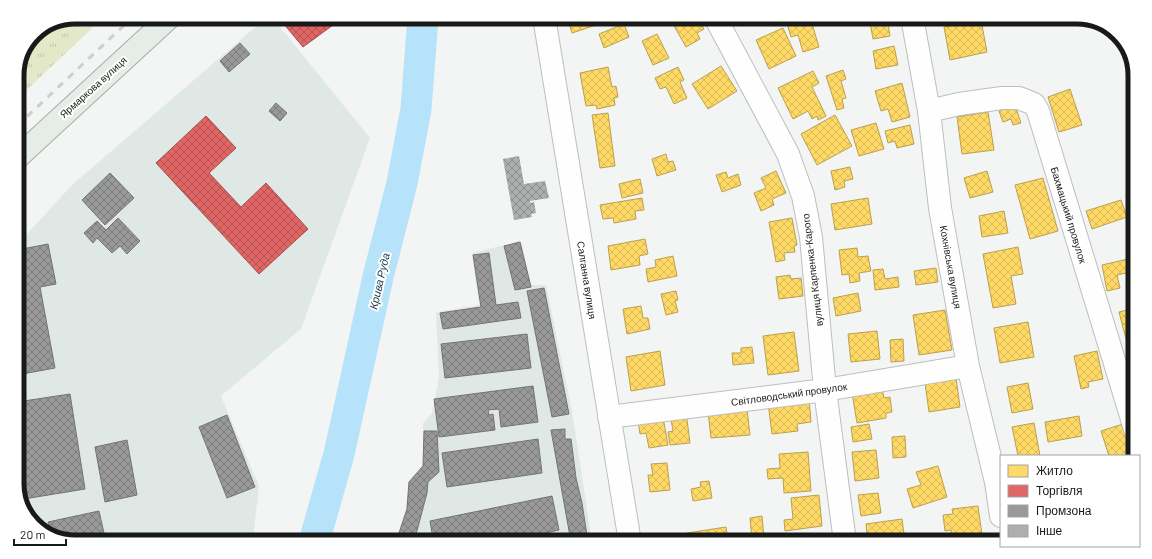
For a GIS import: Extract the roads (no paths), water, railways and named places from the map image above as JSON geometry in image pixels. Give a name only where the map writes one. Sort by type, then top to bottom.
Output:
[{"type":"main road","name":"Ярмаркова вулиця","points":[[24,152],[162,24]]},
{"type":"street","name":"Салганна вулиця","points":[[545,24],[629,535]]},
{"type":"street","name":"вулиця Карпенка-Карого","points":[[719,24],[788,154],[803,196],[810,237],[825,390],[844,535]]},
{"type":"street","name":"Кохнівська вулиця","points":[[913,24],[929,111],[940,208],[968,366],[996,482],[1000,509]]},
{"type":"street","name":"Бахмацький провулок","points":[[929,111],[958,104],[1002,98],[1020,98],[1034,104],[1038,111],[1128,406]]},
{"type":"street","name":"Світловодський провулок","points":[[609,417],[825,390],[968,366]]},
{"type":"waterway","name":"Крива Руда","points":[[316,535],[339,454],[378,277],[402,183],[416,109],[422,24]]},
{"type":"railway","points":[[24,119],[126,24]]}]
